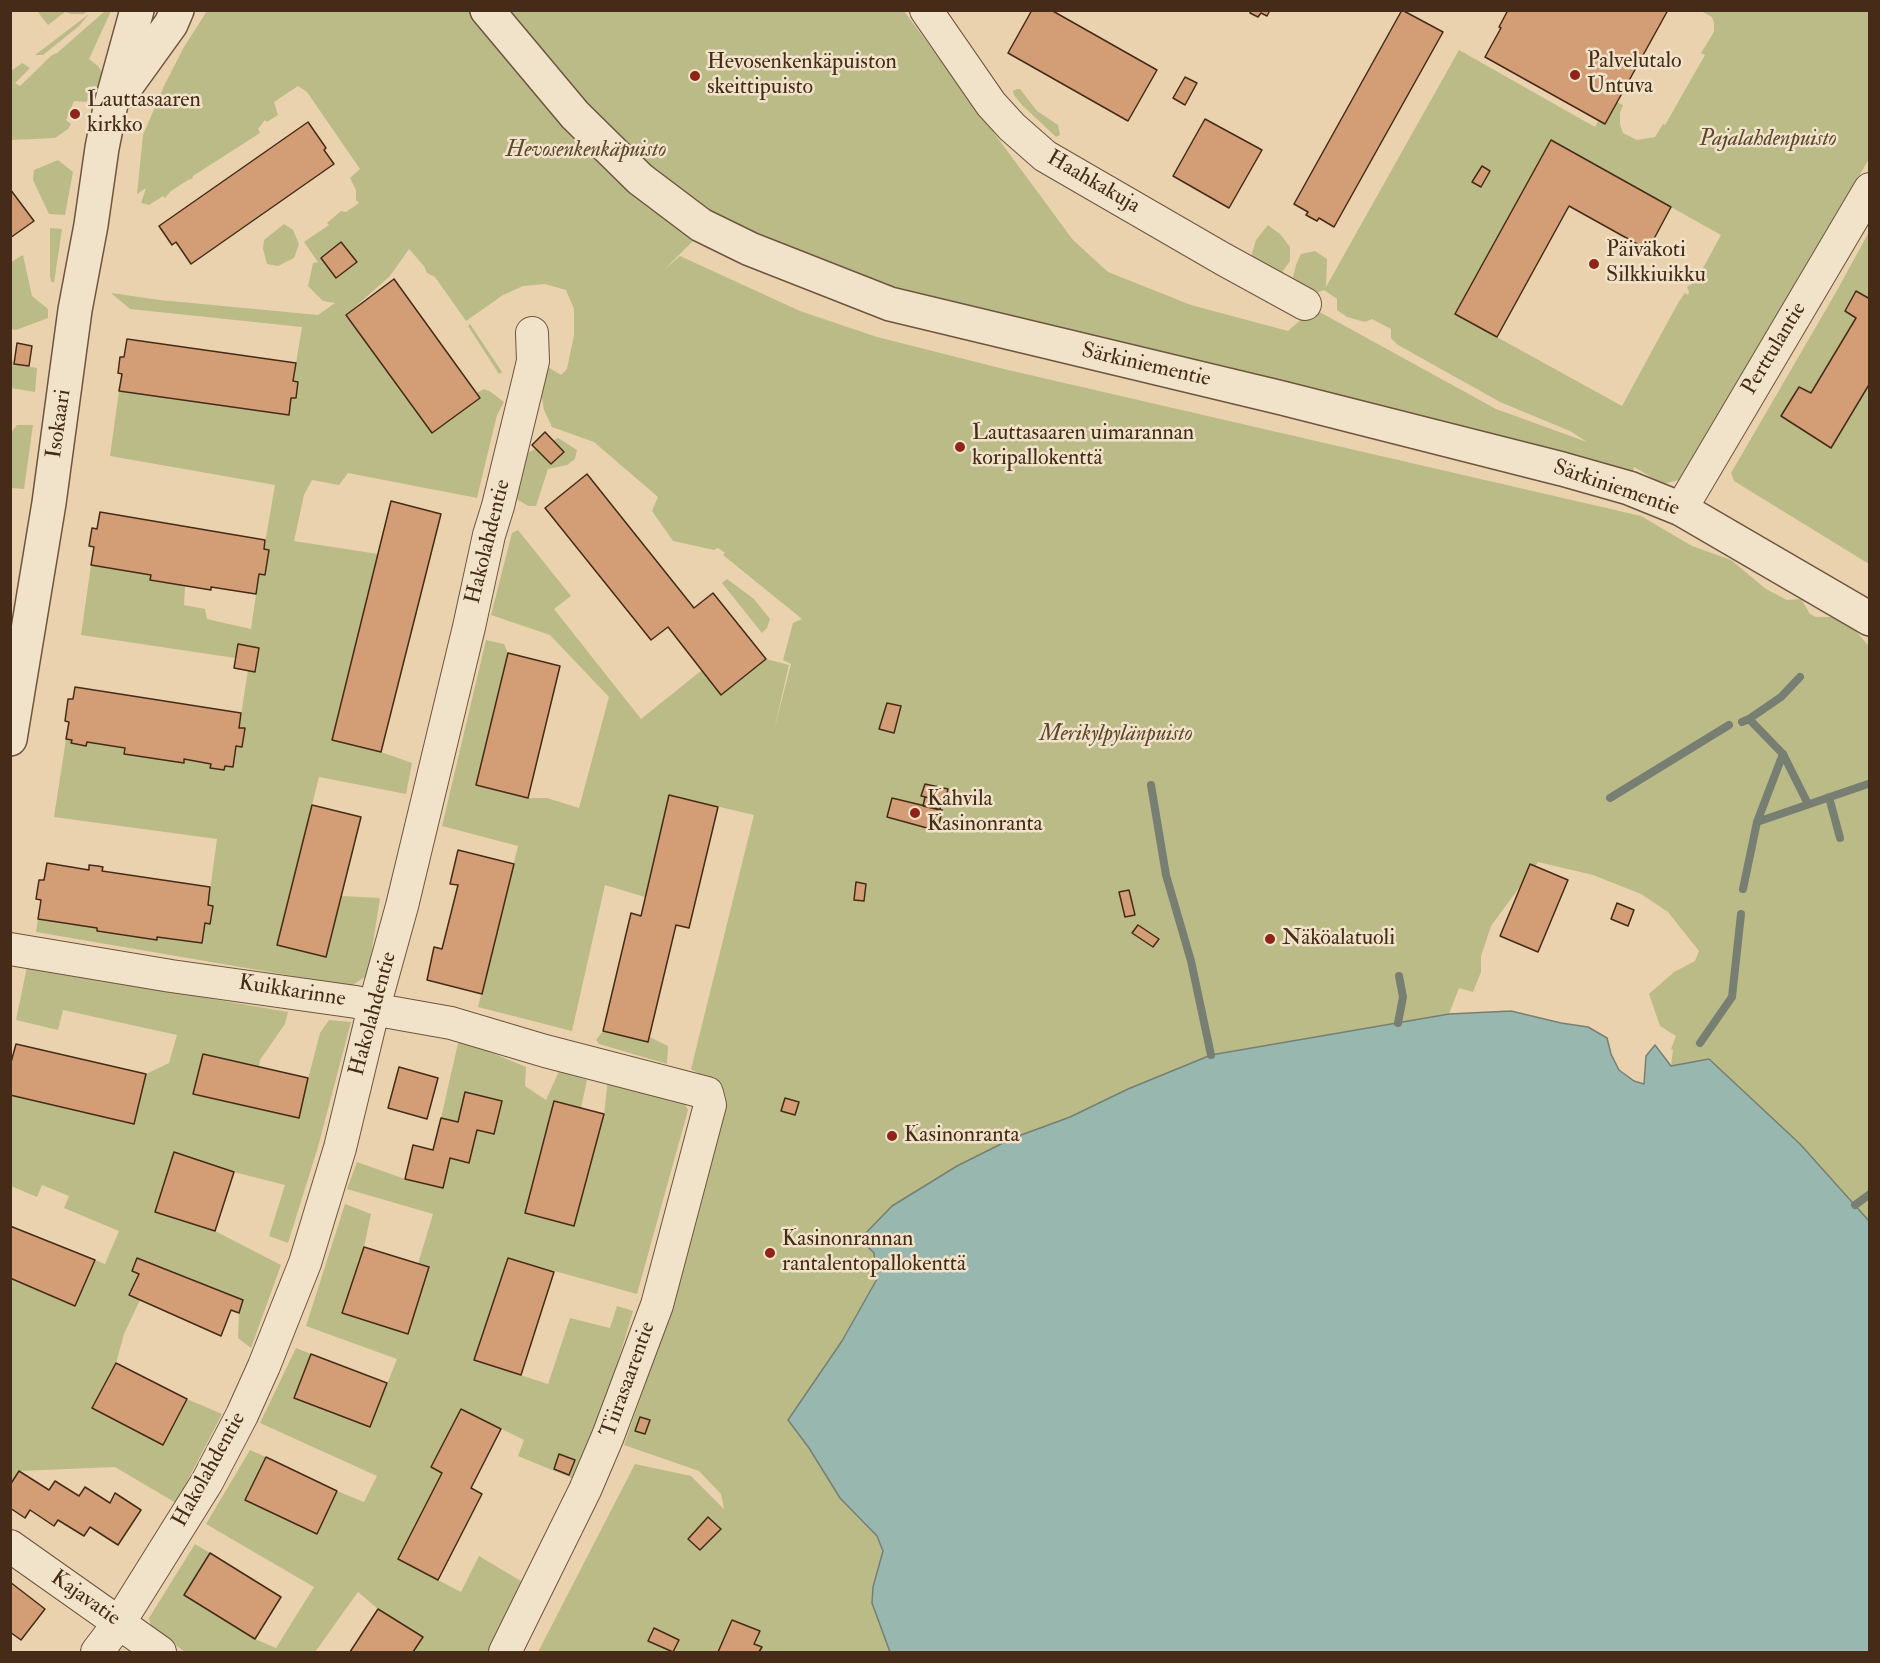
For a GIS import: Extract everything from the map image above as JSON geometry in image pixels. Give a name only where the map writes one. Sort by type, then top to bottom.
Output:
[{"type":"street","name":"Isokaari","points":[[10,739],[49,503],[75,310],[110,108],[137,10]]},
{"type":"street","name":"Isokaari","points":[[110,108],[171,24],[177,10]]},
{"type":"street","name":"Särkiniementie","points":[[487,10],[575,115],[640,179],[701,225],[750,249],[890,304],[1282,398],[1562,468],[1629,488],[1681,509],[1869,620]]},
{"type":"street","name":"Haahkakuja","points":[[934,14],[991,104],[1012,127],[1045,156],[1305,304]]},
{"type":"street","name":"Perttulantie","points":[[1681,509],[1869,189]]},
{"type":"street","name":"Hakolahdentie","points":[[97,1653],[119,1623],[207,1482],[242,1415],[306,1263],[340,1148],[374,1007],[400,918],[489,535],[533,361],[532,333]]},
{"type":"street","name":"Kuikkarinne","points":[[10,949],[171,976],[311,994],[374,1007],[389,1012],[451,1023],[545,1051],[707,1093]]},
{"type":"street","name":"Tiirasaarentie","points":[[505,1653],[609,1436],[657,1305],[710,1105],[707,1093]]},
{"type":"street","name":"Kajavatie","points":[[10,1546],[160,1653]]},
{"type":"green space","points":[[37,11],[89,11],[83,14],[65,12],[48,25]]},
{"type":"green space","points":[[105,11],[111,11],[89,59],[98,66],[105,77],[99,87],[86,102],[74,101],[66,120],[71,124],[55,138],[11,140],[11,71],[22,63],[30,68],[15,83],[20,86],[52,55]]},
{"type":"green space","points":[[207,11],[904,11],[1073,240],[1108,272],[1191,305],[1288,331],[1303,318],[1305,304],[1496,409],[1587,442],[1570,431],[1500,402],[1398,345],[1391,338],[1391,329],[1372,319],[1365,322],[1347,317],[1337,310],[1337,299],[1324,290],[1310,295],[1291,285],[1301,254],[1315,251],[1327,259],[1326,287],[1459,50],[1595,127],[1617,102],[1623,105],[1620,124],[1623,133],[1637,140],[1655,137],[1663,124],[1665,125],[1705,55],[1701,53],[1714,32],[1714,23],[1712,17],[1701,11],[1869,11],[1869,159],[1695,457],[1693,456],[1679,480],[1663,484],[1634,467],[1629,485],[1048,339],[706,228],[664,270],[680,256],[800,311],[877,337],[1004,369],[1641,516],[1692,546],[1731,560],[1766,589],[1787,600],[1801,599],[1810,614],[1816,617],[1833,617],[1853,628],[1870,647],[1869,1223],[1671,1066],[1673,1050],[1671,1049],[1676,1036],[1660,1026],[1649,994],[1674,972],[1695,961],[1699,951],[1668,912],[1641,894],[1593,875],[1538,862],[1491,926],[1481,956],[1481,972],[1473,992],[1459,988],[1449,1014],[1211,1055],[1128,1089],[1070,1117],[861,1239],[874,1253],[877,1279],[842,1341],[788,1420],[809,1448],[840,1498],[877,1536],[883,1551],[873,1587],[890,1652],[538,1652],[635,1464],[691,1476],[724,1509],[721,1494],[699,1471],[624,1445],[644,1388],[684,1242],[708,1079],[691,1069],[754,815],[669,795],[645,897],[605,885],[572,1031],[478,1007],[518,846],[442,826],[486,640],[504,644],[508,653],[476,785],[528,798],[547,798],[579,808],[609,697],[550,635],[491,615],[512,533],[518,530],[571,596],[554,609],[641,719],[702,670],[734,685],[766,659],[789,665],[774,730],[791,664],[783,660],[793,623],[802,619],[723,555],[725,553],[718,548],[714,550],[673,541],[652,511],[658,497],[594,442],[552,427],[544,410],[538,374],[548,367],[561,375],[567,369],[574,335],[574,309],[566,290],[545,284],[523,286],[503,295],[466,321],[435,277],[427,273],[409,249],[390,276],[346,315],[432,433],[471,396],[484,389],[504,402],[497,415],[477,498],[348,473],[339,485],[312,480],[304,495],[294,541],[378,554],[332,740],[381,752],[412,763],[406,794],[319,777],[277,945],[341,896],[380,898],[368,975],[351,986],[36,932],[38,919],[97,928],[97,932],[156,940],[157,937],[205,923],[210,924],[212,906],[208,905],[217,839],[54,817],[66,739],[72,740],[71,743],[87,742],[211,764],[211,768],[224,770],[225,766],[233,766],[236,746],[242,747],[245,729],[239,728],[248,670],[256,671],[259,648],[238,644],[235,658],[81,635],[91,565],[151,575],[151,580],[185,586],[184,605],[205,609],[207,619],[251,629],[259,574],[265,575],[269,550],[264,549],[275,485],[110,456],[119,391],[288,415],[291,398],[296,398],[298,382],[293,381],[302,327],[130,309],[111,293],[318,315],[335,303],[323,301],[308,286],[313,263],[318,262],[304,242],[329,225],[327,223],[341,211],[346,212],[359,203],[356,200],[356,190],[350,178],[360,169],[307,92],[298,86],[274,102],[278,115],[267,122],[265,120],[258,129],[260,133],[171,191],[165,198],[163,196],[149,205],[141,203],[146,188],[137,194],[143,135],[184,47]],"holes":[[[1551,141],[1631,188],[1637,188],[1721,235],[1696,281],[1687,287],[1688,295],[1685,293],[1678,303],[1622,406],[1455,314]]]},
{"type":"green space","points":[[89,14],[79,26],[43,55],[35,55]]},
{"type":"green space","points":[[1020,89],[1037,111],[1058,125],[1060,135],[1056,137],[1021,104],[1014,95],[1013,91]]},
{"type":"green space","points":[[58,160],[73,172],[65,215],[49,214],[33,180],[34,170]]},
{"type":"green space","points":[[284,224],[293,230],[299,244],[294,258],[278,266],[267,264],[263,249],[264,240]]},
{"type":"green space","points":[[1268,225],[1281,235],[1290,247],[1290,261],[1280,275],[1250,260],[1256,240]]},
{"type":"green space","points":[[50,228],[62,229],[54,283],[50,276]]},
{"type":"green space","points":[[1869,232],[1869,564],[1734,481],[1731,473]]},
{"type":"green space","points":[[23,255],[32,296],[48,309],[48,318],[16,330],[11,329],[11,262]]},
{"type":"green space","points":[[470,324],[502,372],[499,374],[468,326]]},
{"type":"green space","points":[[11,358],[14,364],[37,368],[35,392],[11,388]]},
{"type":"green space","points":[[17,425],[33,425],[24,489],[11,488],[11,433]]},
{"type":"green space","points":[[558,438],[577,450],[575,459],[567,465],[548,469],[536,506],[528,506],[510,495],[519,450],[529,452]]},
{"type":"green space","points":[[727,579],[754,599],[770,619],[767,628],[762,633],[722,583]]},
{"type":"green space","points":[[27,967],[288,1012],[285,1024],[260,1060],[259,1067],[203,1054],[194,1094],[298,1118],[320,1033],[329,1020],[351,1022],[318,1147],[288,1243],[269,1236],[285,1185],[174,1153],[155,1212],[215,1231],[281,1265],[251,1348],[238,1338],[239,1313],[243,1300],[138,1259],[132,1271],[139,1274],[129,1295],[140,1300],[124,1334],[116,1363],[92,1408],[163,1445],[187,1399],[222,1414],[176,1503],[115,1467],[19,1471],[11,1485],[11,1278],[75,1305],[95,1260],[105,1264],[119,1231],[64,1208],[69,1196],[42,1185],[37,1197],[11,1186],[11,1095],[134,1124],[146,1074],[169,1063],[177,1035],[63,1010],[58,1030],[16,1020]]},
{"type":"green space","points":[[603,1031],[648,1042],[650,1037],[668,1046],[667,1064],[599,1044],[596,1040]]},
{"type":"green space","points":[[459,1039],[526,1067],[525,1086],[546,1100],[559,1071],[587,1080],[581,1108],[554,1101],[525,1213],[574,1225],[604,1114],[608,1079],[681,1098],[688,1110],[637,1294],[508,1258],[474,1360],[548,1384],[570,1318],[610,1328],[617,1306],[633,1311],[606,1402],[574,1479],[518,1456],[524,1440],[461,1409],[431,1467],[442,1473],[398,1559],[461,1592],[479,1556],[526,1584],[488,1652],[413,1652],[423,1637],[378,1609],[358,1592],[315,1652],[185,1652],[151,1627],[149,1618],[195,1544],[210,1553],[184,1595],[255,1639],[276,1648],[314,1587],[206,1524],[250,1450],[266,1457],[246,1500],[317,1533],[337,1491],[364,1502],[377,1476],[260,1423],[296,1348],[311,1354],[294,1398],[370,1427],[397,1359],[306,1326],[345,1204],[371,1214],[364,1247],[343,1313],[408,1333],[429,1268],[418,1264],[433,1214],[347,1189],[357,1162],[405,1179],[443,1188],[450,1158],[469,1162],[477,1130],[494,1134],[502,1101],[465,1092],[458,1122],[441,1118]]},
{"type":"water","points":[[1511,1011],[1588,1027],[1607,1038],[1611,1054],[1619,1070],[1634,1081],[1644,1084],[1646,1056],[1655,1045],[1671,1066],[1709,1059],[1800,1144],[1869,1221],[1869,1652],[890,1652],[872,1603],[873,1587],[883,1551],[877,1536],[840,1498],[809,1448],[788,1420],[842,1341],[877,1279],[874,1253],[860,1239],[892,1206],[957,1166],[1013,1138],[1070,1117],[1128,1089],[1211,1055],[1449,1014]]},
{"type":"building","points":[[1032,10],[1051,10],[1157,70],[1128,121],[1008,53]]},
{"type":"building","points":[[1251,10],[1270,10],[1267,16],[1261,13],[1258,17],[1250,13]]},
{"type":"building","points":[[1402,10],[1443,32],[1334,227],[1319,218],[1317,221],[1306,215],[1308,212],[1294,204]]},
{"type":"building","name":"Palvelutalo Untuva","points":[[1508,10],[1668,10],[1605,124],[1485,57]]},
{"type":"building","points":[[1185,77],[1197,83],[1185,105],[1173,98]]},
{"type":"building","points":[[1205,119],[1262,150],[1229,208],[1173,176]]},
{"type":"building","points":[[308,122],[334,164],[191,264],[176,242],[172,245],[159,226]]},
{"type":"building","points":[[1551,140],[1671,207],[1648,250],[1569,206],[1497,337],[1455,314]]},
{"type":"building","points":[[1482,166],[1490,171],[1481,187],[1472,182]]},
{"type":"building","points":[[10,189],[34,221],[10,238]]},
{"type":"building","points":[[341,242],[357,262],[336,278],[321,258]]},
{"type":"building","points":[[394,279],[480,398],[432,433],[346,315]]},
{"type":"building","points":[[1856,291],[1870,299],[1870,383],[1831,448],[1781,416],[1799,387],[1811,393],[1856,318],[1845,311]]},
{"type":"building","points":[[127,339],[296,363],[293,381],[298,382],[296,398],[291,398],[289,415],[119,391],[122,374],[118,373],[120,357],[124,357]]},
{"type":"building","points":[[17,343],[32,346],[29,366],[14,364]]},
{"type":"building","points":[[545,432],[564,452],[551,464],[532,445]]},
{"type":"building","points":[[587,474],[694,608],[713,593],[766,659],[721,695],[668,627],[651,640],[545,508]]},
{"type":"building","points":[[391,501],[441,514],[381,752],[332,740]]},
{"type":"building","points":[[100,512],[265,540],[264,549],[269,550],[265,575],[259,574],[256,594],[211,587],[211,590],[150,580],[151,575],[91,565],[94,547],[89,546],[92,528],[97,529]]},
{"type":"building","points":[[238,644],[259,648],[255,672],[234,668]]},
{"type":"building","points":[[508,653],[560,666],[528,798],[476,785]]},
{"type":"building","points":[[75,687],[241,713],[239,728],[245,728],[242,747],[236,746],[233,767],[225,766],[224,770],[210,768],[211,764],[184,759],[184,763],[124,754],[125,748],[87,742],[86,746],[71,743],[72,740],[66,739],[69,722],[65,721],[68,699],[73,699]]},
{"type":"building","points":[[887,703],[901,706],[894,733],[879,729]]},
{"type":"building","points":[[925,784],[948,789],[945,801],[921,796]]},
{"type":"building","points":[[669,795],[718,807],[689,928],[676,925],[648,1042],[603,1031],[631,913],[641,916]]},
{"type":"building","points":[[925,797],[941,800],[940,810],[923,806]]},
{"type":"building","name":"Kahvila Kasinonranta","points":[[892,798],[942,810],[938,831],[887,817]]},
{"type":"building","points":[[312,805],[361,817],[326,957],[277,945]]},
{"type":"building","points":[[458,850],[514,864],[482,994],[427,980],[434,947],[442,949],[458,885],[450,884]]},
{"type":"building","points":[[47,863],[89,870],[89,865],[98,866],[103,867],[102,871],[210,887],[208,905],[213,906],[210,924],[205,923],[202,943],[157,937],[157,940],[38,919],[41,900],[36,899],[39,880],[44,880]]},
{"type":"building","points":[[1530,864],[1568,880],[1538,952],[1500,936]]},
{"type":"building","points":[[856,882],[866,884],[864,901],[854,900]]},
{"type":"building","points":[[1129,890],[1135,915],[1125,917],[1119,892]]},
{"type":"building","points":[[1617,903],[1634,910],[1628,926],[1611,919]]},
{"type":"building","points":[[1138,925],[1159,939],[1153,947],[1132,933]]},
{"type":"building","points":[[16,1044],[146,1074],[134,1124],[10,1095],[10,1066]]},
{"type":"building","points":[[203,1054],[308,1078],[299,1118],[193,1094]]},
{"type":"building","points":[[399,1067],[438,1078],[427,1119],[388,1108]]},
{"type":"building","points":[[465,1092],[502,1101],[494,1134],[477,1130],[469,1163],[450,1158],[443,1188],[405,1179],[413,1145],[433,1150],[441,1118],[458,1122]]},
{"type":"building","points":[[785,1098],[799,1102],[795,1115],[781,1111]]},
{"type":"building","points":[[554,1101],[604,1114],[574,1226],[525,1213]]},
{"type":"building","points":[[174,1152],[234,1172],[215,1231],[155,1212]]},
{"type":"building","points":[[10,1226],[95,1260],[75,1306],[10,1278]]},
{"type":"building","points":[[364,1247],[429,1267],[408,1334],[342,1313]]},
{"type":"building","points":[[137,1258],[243,1300],[239,1313],[231,1310],[221,1336],[129,1295],[139,1274],[132,1271]]},
{"type":"building","points":[[508,1258],[554,1272],[521,1375],[474,1360]]},
{"type":"building","points":[[311,1354],[387,1383],[370,1427],[294,1398]]},
{"type":"building","points":[[116,1363],[187,1399],[163,1445],[92,1408]]},
{"type":"building","points":[[461,1409],[501,1429],[471,1488],[482,1494],[438,1580],[398,1559],[442,1473],[431,1467]]},
{"type":"building","points":[[640,1417],[650,1420],[645,1434],[635,1431]]},
{"type":"building","points":[[559,1454],[575,1460],[569,1475],[554,1469]]},
{"type":"building","points":[[266,1457],[337,1491],[317,1534],[245,1500]]},
{"type":"building","points":[[19,1471],[49,1490],[55,1481],[79,1496],[85,1487],[110,1503],[115,1493],[141,1510],[118,1545],[90,1527],[84,1536],[58,1520],[54,1526],[30,1510],[25,1518],[10,1508],[10,1485]]},
{"type":"building","points":[[708,1517],[721,1529],[700,1550],[688,1539]]},
{"type":"building","points":[[210,1553],[281,1597],[255,1639],[184,1595]]},
{"type":"building","points":[[10,1582],[45,1609],[21,1640],[10,1632]]},
{"type":"building","points":[[378,1609],[423,1637],[413,1652],[350,1652]]},
{"type":"building","points":[[732,1620],[760,1631],[754,1644],[762,1647],[759,1652],[718,1652]]},
{"type":"building","points":[[654,1628],[679,1640],[673,1652],[648,1641]]},
{"type":"waterway","points":[[1742,722],[1781,697],[1800,677]]},
{"type":"waterway","points":[[1749,719],[1783,754],[1808,804]]},
{"type":"waterway","points":[[1610,798],[1729,725]]},
{"type":"waterway","points":[[1743,889],[1757,822],[1783,754]]},
{"type":"waterway","points":[[1757,822],[1868,784]]},
{"type":"waterway","points":[[1151,785],[1166,875],[1191,961],[1211,1055]]},
{"type":"waterway","points":[[1829,797],[1840,838]]},
{"type":"waterway","points":[[1700,1043],[1732,997],[1741,914]]},
{"type":"waterway","points":[[1398,1023],[1403,997],[1399,976]]},
{"type":"waterway","points":[[1855,1205],[1870,1194]]},
{"type":"place","name":"Palvelutalo Untuva","points":[[1575,75]]},
{"type":"place","name":"Hevosenkenkäpuiston skeittipuisto","points":[[695,76]]},
{"type":"place","name":"Lauttasaaren kirkko","points":[[75,114]]},
{"type":"place","name":"Päiväkoti Silkkiuikku","points":[[1594,264]]},
{"type":"place","name":"Lauttasaaren uimarannan koripallokenttä","points":[[960,447]]},
{"type":"place","name":"Kahvila Kasinonranta","points":[[915,813]]},
{"type":"place","name":"Näköalatuoli","points":[[1270,939]]},
{"type":"place","name":"Kasinonranta","points":[[892,1136]]},
{"type":"place","name":"Kasinonrannan rantalentopallokenttä","points":[[770,1253]]},
{"type":"park label","name":"Pajalahdenpuisto","points":[[1768,140]]},
{"type":"park label","name":"Hevosenkenkäpuisto","points":[[586,151]]},
{"type":"park label","name":"Merikylpylänpuisto","points":[[1116,735]]}]
